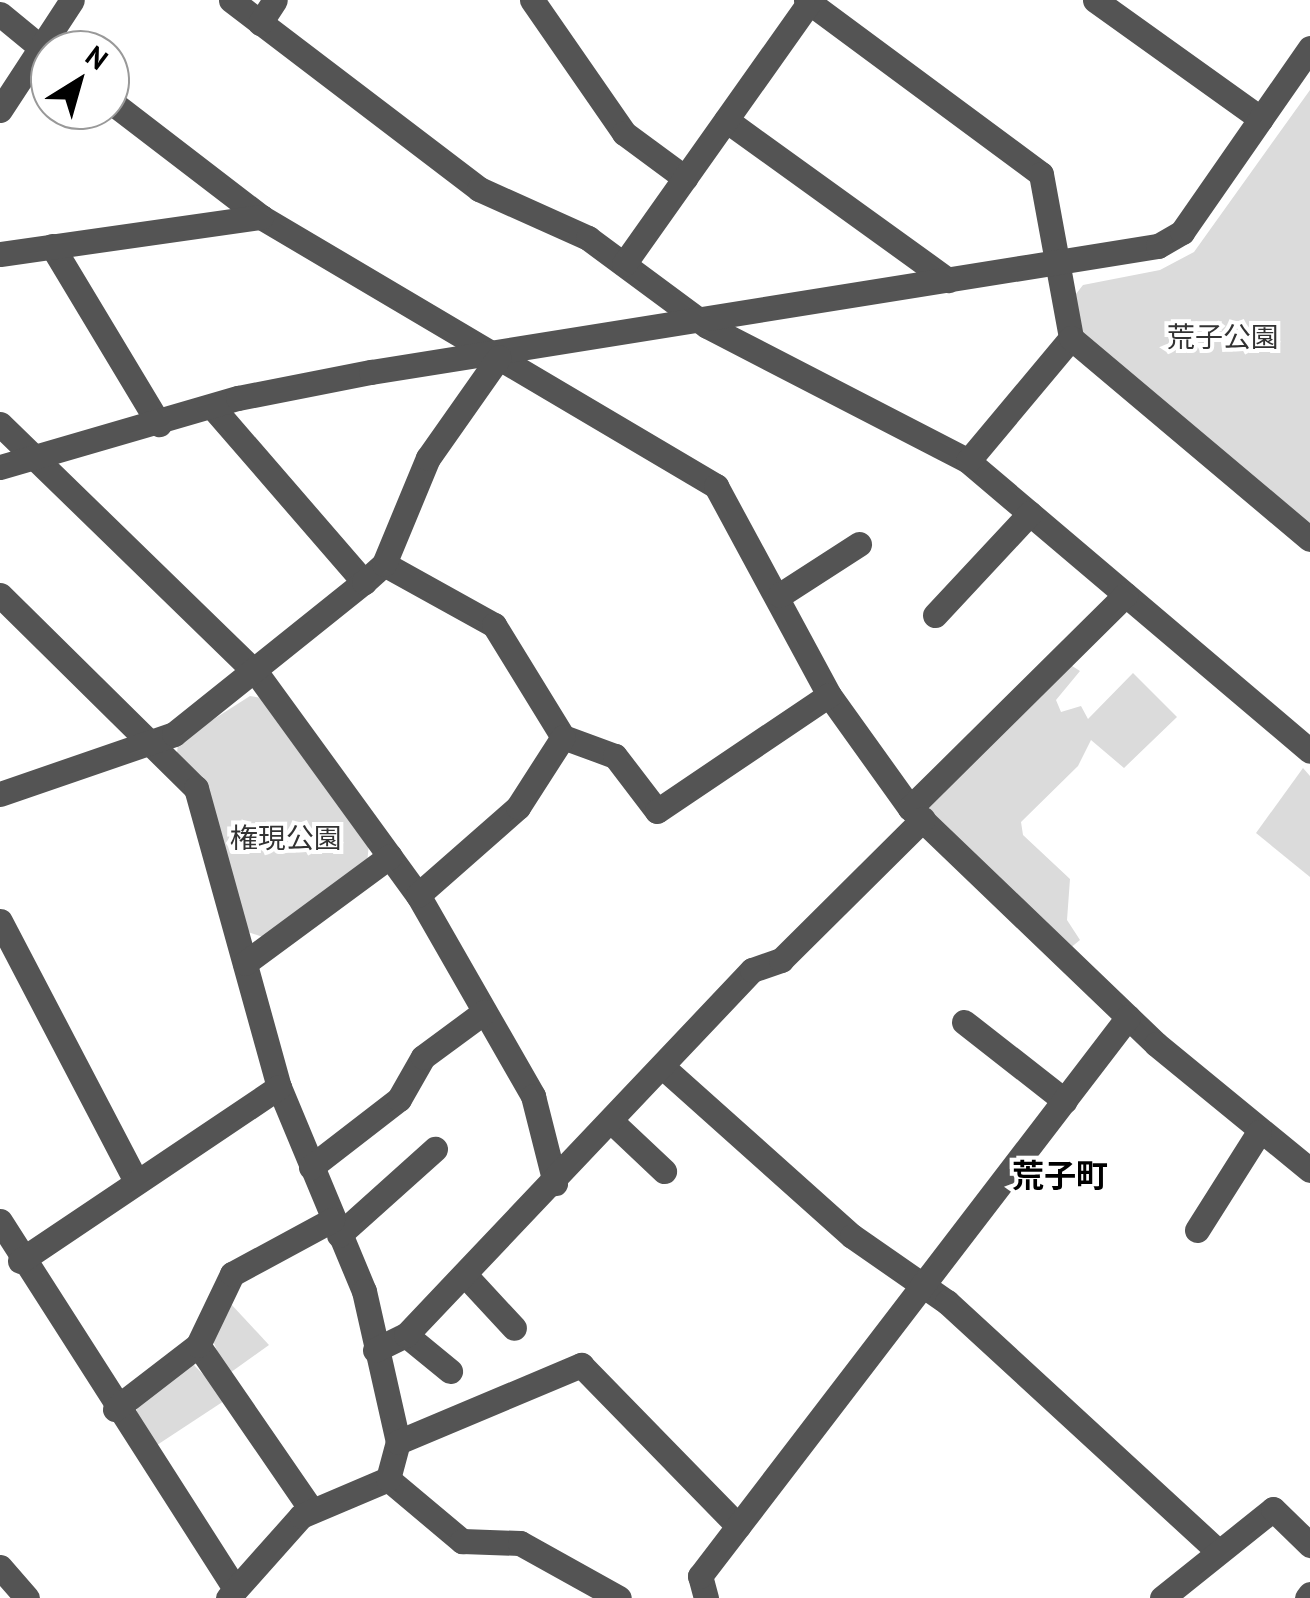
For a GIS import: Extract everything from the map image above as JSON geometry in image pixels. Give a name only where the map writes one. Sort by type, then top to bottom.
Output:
[{"type":"street","points":[[57,30],[72,0]]},
{"type":"street","points":[[231,0],[479,189],[624,264],[696,318],[968,461],[1310,752]]},
{"type":"street","points":[[260,23],[275,0]]},
{"type":"street","points":[[532,0],[624,133],[685,178]]},
{"type":"street","points":[[1094,0],[1261,119]]},
{"type":"street","points":[[624,264],[809,1],[1032,162],[1060,262],[1071,338],[1310,539]]},
{"type":"street","points":[[8,18],[30,38]]},
{"type":"street","points":[[0,468],[36,453],[215,410],[495,354],[696,318],[1158,246],[1182,232],[1310,48]]},
{"type":"street","points":[[0,110],[30,72]]},
{"type":"street","points":[[130,116],[262,217],[716,486],[780,595],[829,696],[916,813],[1128,1017],[1259,1132],[1310,1170]]},
{"type":"street","points":[[726,120],[948,280]]},
{"type":"street","points":[[0,254],[262,217]]},
{"type":"street","points":[[52,246],[159,424]]},
{"type":"street","points":[[968,461],[1071,338]]},
{"type":"street","points":[[0,794],[152,744],[258,675],[364,582],[384,564],[428,458],[495,354]]},
{"type":"street","points":[[215,410],[364,582]]},
{"type":"street","points":[[0,424],[36,453],[258,675],[418,894],[533,1096],[555,1183]]},
{"type":"street","points":[[934,615],[1030,514]]},
{"type":"street","points":[[780,595],[859,544]]},
{"type":"street","points":[[384,564],[494,625],[563,737],[615,756],[656,811],[829,696]]},
{"type":"street","points":[[0,595],[196,788],[278,1086],[364,1291],[374,1350],[398,1442],[388,1479]]},
{"type":"street","points":[[374,1350],[406,1335],[665,1070],[752,970],[781,960],[1126,595]]},
{"type":"street","points":[[418,894],[518,807],[563,737]]},
{"type":"street","points":[[245,964],[390,856]]},
{"type":"street","points":[[0,921],[135,1179]]},
{"type":"street","points":[[311,1167],[399,1099],[423,1057],[484,1012]]},
{"type":"street","points":[[695,1596],[738,1526],[1128,1017]]},
{"type":"street","points":[[964,1022],[1065,1100]]},
{"type":"street","points":[[665,1070],[1144,1475],[1218,1551]]},
{"type":"street","points":[[20,1261],[135,1179],[278,1086]]},
{"type":"street","points":[[611,1121],[664,1172]]},
{"type":"street","points":[[1197,1230],[1259,1132]]},
{"type":"street","points":[[115,1409],[198,1345],[232,1274],[335,1227],[436,1148]]},
{"type":"street","points":[[0,1222],[20,1261],[238,1593],[312,1511],[388,1479]]},
{"type":"street","points":[[465,1274],[514,1328]]},
{"type":"street","points":[[406,1335],[450,1371]]},
{"type":"street","points":[[198,1345],[312,1511]]},
{"type":"street","points":[[398,1442],[581,1365],[738,1526]]},
{"type":"street","points":[[388,1479],[462,1541],[520,1543],[620,1598]]},
{"type":"street","points":[[1162,1598],[1274,1509],[1310,1545]]},
{"type":"street","points":[[0,1568],[26,1598]]},
{"type":"green space","name":"荒子公園","points":[[1310,90],[1310,526],[1081,333],[1072,299],[1083,285],[1160,270],[1194,252]]},
{"type":"green space","points":[[1069,664],[1080,671],[1056,700],[1061,712],[1081,706],[1088,719],[1133,673],[1177,717],[1124,768],[1091,740],[1078,766],[1021,822],[1023,835],[1070,879],[1067,920],[1080,940],[1069,949],[924,806]]},
{"type":"green space","name":"権現公園","points":[[250,696],[262,698],[369,843],[367,864],[266,938],[245,931],[177,754],[178,742]]},
{"type":"green space","points":[[1303,768],[1310,776],[1310,877],[1256,833]]},
{"type":"green space","points":[[230,1303],[269,1345],[227,1375],[211,1336]]},
{"type":"green space","points":[[192,1363],[227,1399],[154,1447],[134,1417],[139,1404]]},
{"type":"district","name":"荒子町","points":[[1060,1175]]}]
